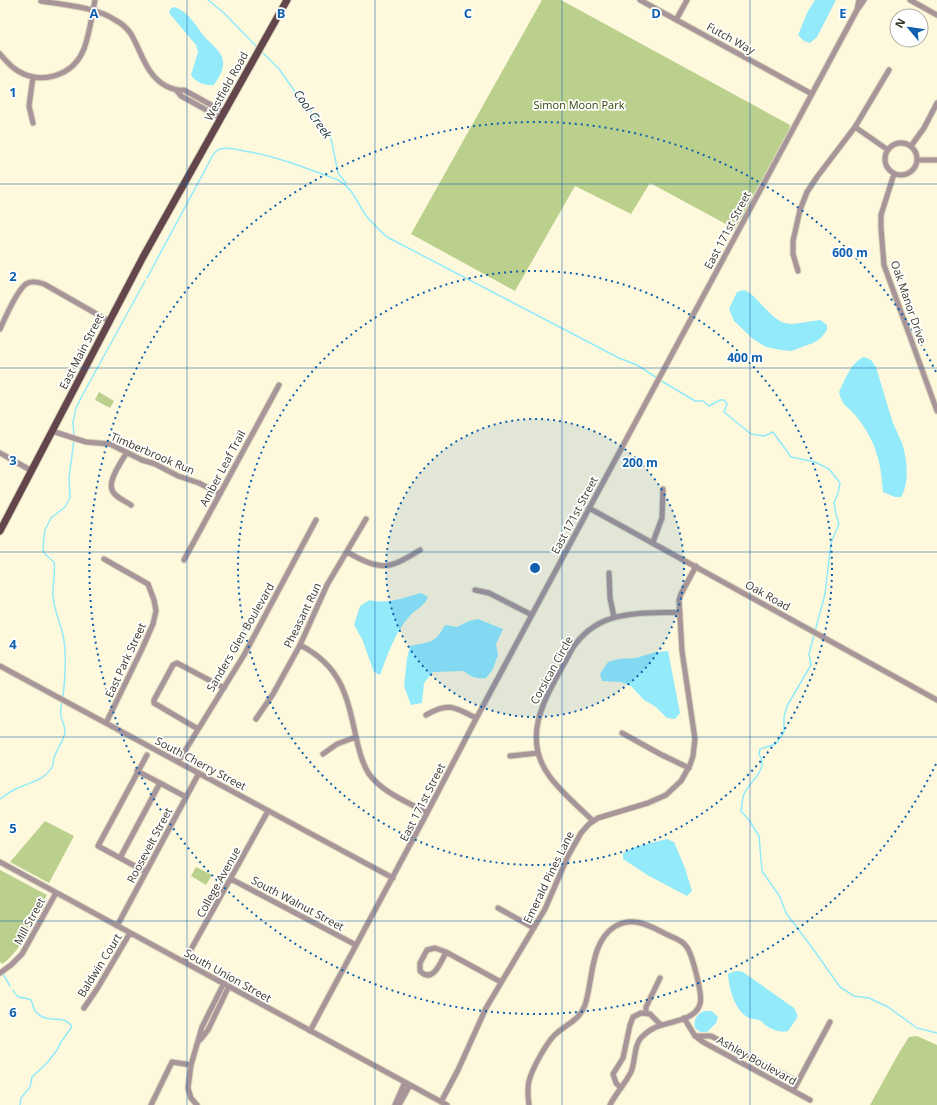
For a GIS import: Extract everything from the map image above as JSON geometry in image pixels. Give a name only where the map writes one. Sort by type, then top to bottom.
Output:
[{"type":"main road","name":"Westfield Road","points":[[185,183],[287,0]]},
{"type":"main road","name":"East Main Street","points":[[0,531],[109,321],[185,183]]},
{"type":"street","points":[[0,54],[13,68],[33,77],[50,78],[67,71],[74,65],[85,48],[95,0]]},
{"type":"street","name":"Futch Way","points":[[640,0],[812,94]]},
{"type":"street","points":[[676,20],[687,0]]},
{"type":"street","name":"East 171st Street","points":[[857,10],[859,0]]},
{"type":"street","name":"East 171st Street","points":[[310,1031],[393,878],[476,718],[857,10],[864,0]]},
{"type":"street","points":[[910,0],[937,15]]},
{"type":"street","points":[[41,1],[93,10],[105,14],[122,25],[131,35],[147,67],[158,81],[177,91],[181,96],[222,115]]},
{"type":"street","points":[[798,271],[792,254],[793,241],[800,210],[807,192],[854,127],[889,70]]},
{"type":"street","points":[[33,77],[29,100],[33,124]]},
{"type":"street","points":[[911,146],[924,128],[937,103]]},
{"type":"street","points":[[854,127],[888,150]]},
{"type":"street","points":[[904,143],[911,146],[915,151],[917,160],[914,169],[903,176],[894,174],[885,163],[885,154],[895,144],[904,143]]},
{"type":"street","points":[[917,160],[937,160]]},
{"type":"street","name":"Oak Manor Drive","points":[[894,174],[881,215],[884,265],[937,411]]},
{"type":"street","points":[[0,329],[21,289],[27,283],[33,282],[44,284],[109,321]]},
{"type":"street","name":"Amber Leaf Trail","points":[[184,560],[278,386]]},
{"type":"street","name":"Timberbrook Run","points":[[52,431],[86,442],[110,444],[178,476],[200,483],[220,494]]},
{"type":"street","points":[[127,452],[113,478],[111,487],[115,494],[131,505]]},
{"type":"street","points":[[0,453],[32,471]]},
{"type":"street","points":[[653,542],[662,518],[663,489]]},
{"type":"street","name":"Oak Road","points":[[589,508],[937,700]]},
{"type":"street","name":"Pheasant Run","points":[[256,718],[273,694],[300,645],[327,585],[366,519]]},
{"type":"street","name":"Sanders Glen Boulevard","points":[[178,762],[244,656],[316,520]]},
{"type":"street","points":[[347,552],[371,565],[386,566],[400,562],[420,550]]},
{"type":"street","name":"East Park Street","points":[[104,559],[148,584],[154,600],[156,611],[153,624],[142,649],[106,723]]},
{"type":"street","name":"Emerald Pines Lane","points":[[442,1102],[480,1021],[545,909],[562,870],[584,828],[603,816],[659,800],[681,782],[689,768],[693,756],[695,739],[682,651],[679,600],[696,566]]},
{"type":"street","points":[[608,573],[610,598],[614,617]]},
{"type":"street","points":[[475,590],[489,593],[532,615]]},
{"type":"street","name":"Corsican Circle","points":[[593,821],[551,778],[541,762],[538,753],[536,732],[539,714],[572,649],[577,641],[591,627],[614,617],[680,612]]},
{"type":"street","points":[[300,645],[309,649],[322,660],[338,678],[348,700],[362,760],[369,774],[388,791],[427,813]]},
{"type":"street","points":[[198,728],[154,703],[154,700],[173,665],[177,663],[224,688]]},
{"type":"street","name":"South Cherry Street","points":[[0,666],[393,878]]},
{"type":"street","points":[[426,715],[438,708],[451,707],[476,718]]},
{"type":"street","points":[[622,733],[689,768]]},
{"type":"street","points":[[323,754],[337,744],[356,737]]},
{"type":"street","points":[[510,756],[538,753]]},
{"type":"street","points":[[146,754],[98,846],[146,872]]},
{"type":"street","points":[[137,771],[186,797]]},
{"type":"street","name":"Roosevelt Street","points":[[117,926],[199,773]]},
{"type":"street","points":[[120,858],[160,784]]},
{"type":"street","name":"College Avenue","points":[[184,962],[268,811]]},
{"type":"street","name":"South Union Street","points":[[0,862],[447,1105]]},
{"type":"street","name":"South Walnut Street","points":[[231,879],[356,946]]},
{"type":"street","name":"Mill Street","points":[[0,973],[16,961],[24,951],[56,893]]},
{"type":"street","points":[[498,908],[534,928]]},
{"type":"street","points":[[529,1105],[529,1082],[533,1071],[549,1042],[554,1035],[574,1021],[584,1008],[594,960],[604,938],[611,929],[616,926],[630,921],[642,922],[678,940],[686,946],[691,955],[700,993],[700,1003],[697,1010],[691,1015],[655,1027],[642,1036],[636,1049],[632,1071],[610,1105]]},
{"type":"street","name":"Baldwin Court","points":[[84,1008],[130,933]]},
{"type":"street","points":[[446,952],[438,968],[433,974],[426,976],[420,971],[420,963],[427,950],[435,948],[446,952],[502,982]]},
{"type":"street","points":[[646,1013],[646,1007],[660,978]]},
{"type":"street","points":[[197,1105],[191,1098],[188,1088],[191,1066],[198,1043],[208,1030],[227,985]]},
{"type":"street","points":[[621,1088],[616,1083],[613,1074],[623,1058],[633,1017],[638,1014],[646,1013],[654,1016],[661,1025]]},
{"type":"street","name":"Ashley Boulevard","points":[[684,1018],[695,1036],[703,1042],[810,1100]]},
{"type":"street","points":[[793,1091],[830,1022]]},
{"type":"street","name":"Ashley Boulevard","points":[[695,1036],[712,1036],[798,1082]]},
{"type":"street","points":[[151,1105],[172,1062],[191,1066]]},
{"type":"street","points":[[395,1105],[404,1082]]},
{"type":"street","points":[[399,1105],[410,1085]]},
{"type":"green space","name":"Simon Moon Park","points":[[542,0],[561,0],[790,125],[789,130],[735,229],[650,183],[631,214],[575,186],[515,291],[411,234]]},
{"type":"green space","points":[[99,392],[114,401],[110,408],[95,400]]},
{"type":"green space","points":[[45,821],[74,836],[49,883],[10,862]]},
{"type":"green space","points":[[196,867],[212,875],[206,885],[191,876]]},
{"type":"green space","points":[[0,870],[47,895],[22,942],[2,964],[1,962],[0,963]]},
{"type":"green space","points":[[917,1036],[937,1045],[937,1105],[870,1105],[909,1037]]},
{"type":"water","points":[[815,0],[836,0],[817,37],[810,43],[804,41],[798,35],[808,11]]},
{"type":"water","points":[[175,7],[180,9],[188,16],[215,47],[222,58],[223,68],[214,85],[201,83],[191,75],[198,52],[196,45],[169,13],[171,8]]},
{"type":"water","points":[[744,290],[752,294],[769,313],[782,322],[793,324],[820,320],[827,325],[827,330],[821,338],[813,343],[791,351],[766,347],[753,339],[734,321],[729,309],[737,292]]},
{"type":"water","points":[[864,357],[871,360],[876,367],[893,423],[904,449],[907,478],[901,497],[895,497],[883,492],[879,461],[873,443],[863,425],[844,404],[839,392],[852,367],[859,359]]},
{"type":"water","points":[[421,593],[428,597],[427,600],[410,615],[403,624],[392,645],[380,675],[374,672],[362,639],[354,625],[360,606],[370,600],[382,602]]},
{"type":"water","points":[[478,619],[503,629],[496,644],[498,655],[493,669],[486,678],[474,677],[464,671],[433,672],[424,683],[422,703],[411,705],[404,686],[410,646],[431,641],[438,636],[445,625],[457,627],[469,621]]},
{"type":"water","points":[[668,651],[680,713],[675,719],[667,718],[656,707],[644,700],[631,686],[621,682],[602,681],[600,674],[608,662]]},
{"type":"water","points":[[667,839],[674,842],[685,868],[692,891],[687,896],[649,876],[623,859],[623,853],[635,847]]},
{"type":"water","points":[[735,971],[743,972],[794,1008],[797,1018],[788,1031],[782,1032],[774,1030],[761,1021],[744,1015],[736,1005],[731,993],[728,974]]},
{"type":"water","points":[[704,1011],[712,1011],[718,1017],[716,1023],[707,1032],[700,1032],[695,1028],[695,1020],[699,1014]]},
{"type":"waterway","name":"Cool Creek","points":[[208,0],[224,13],[256,46]]},
{"type":"waterway","name":"Cool Creek","points":[[263,53],[279,69],[331,138],[338,173],[346,183]]},
{"type":"waterway","points":[[147,278],[213,155],[220,149],[224,148],[261,154],[338,180],[351,191],[367,217],[387,237],[619,358],[637,365],[657,378]]},
{"type":"waterway","points":[[74,437],[73,422],[76,408],[145,281]]},
{"type":"waterway","points":[[660,380],[695,401],[703,401],[709,406],[720,400],[724,400],[727,404],[724,412],[751,434],[764,436],[773,432],[791,457],[815,462],[829,469],[840,483],[834,503],[839,524],[831,543],[825,594],[809,654],[811,665],[787,706],[784,717],[784,732],[776,744],[760,749],[759,754],[762,759],[761,769],[744,794],[741,811],[749,820],[759,836],[762,871],[780,897],[786,913],[840,987],[854,996],[869,998],[888,1007],[917,1028],[937,1033]]},
{"type":"waterway","points":[[63,697],[65,650],[63,635],[54,601],[54,562],[45,554],[43,550],[45,530],[51,518],[65,507],[70,498],[69,478],[74,440]]},
{"type":"waterway","points":[[0,799],[14,790],[42,778],[52,767],[55,755],[65,734],[65,727],[61,718],[62,701]]},
{"type":"waterway","points":[[3,974],[10,986]]},
{"type":"waterway","points":[[13,990],[17,996],[31,1000],[35,1011],[41,1016],[50,1019],[63,1020],[71,1025],[71,1028],[57,1050],[47,1063],[32,1077],[30,1087],[21,1098],[20,1105]]}]
